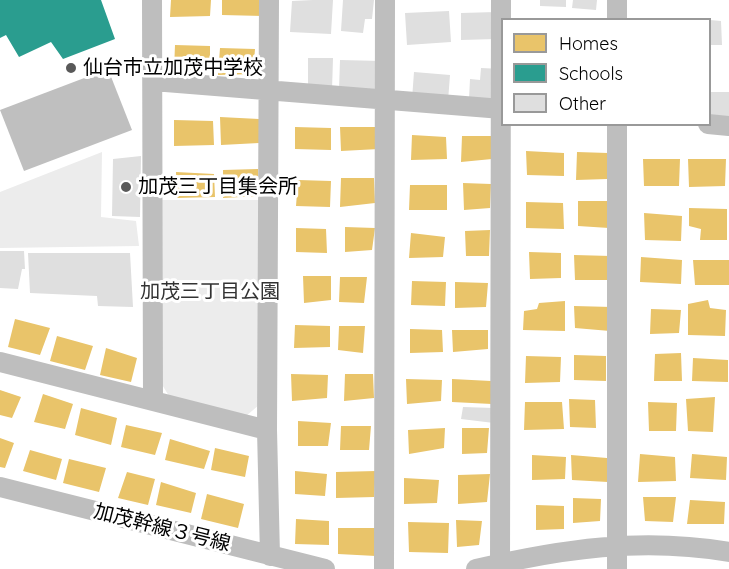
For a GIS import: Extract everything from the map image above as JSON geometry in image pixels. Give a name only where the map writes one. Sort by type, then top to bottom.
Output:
[{"type":"street","points":[[152,0],[153,401]]},
{"type":"street","points":[[269,0],[267,430],[270,556]]},
{"type":"street","points":[[384,569],[385,0]]},
{"type":"street","points":[[501,0],[501,18]]},
{"type":"street","points":[[617,0],[617,18]]},
{"type":"street","points":[[153,81],[501,109]]},
{"type":"street","points":[[711,124],[729,126]]},
{"type":"street","points":[[500,566],[502,126]]},
{"type":"street","points":[[617,126],[617,569]]},
{"type":"street","points":[[0,363],[267,430]]},
{"type":"street","name":"加茂幹線３号線","points":[[0,487],[325,569]]},
{"type":"street","points":[[476,569],[500,566],[574,549],[616,545],[678,545],[729,552]]},
{"type":"green space","points":[[102,152],[101,217],[136,221],[139,246],[0,248],[0,192]]},
{"type":"green space","name":"加茂三丁目公園","points":[[160,200],[259,200],[259,405],[246,416],[169,396],[161,383]]},
{"type":"shaded area","points":[[108,69],[132,130],[24,171],[0,110]]},
{"type":"building: Homes","points":[[171,0],[211,0],[210,16],[170,17]]},
{"type":"building: Homes","points":[[222,0],[262,0],[263,16],[222,15]]},
{"type":"building: Homes","points":[[175,45],[210,46],[210,70],[174,70]]},
{"type":"building: Homes","points":[[220,48],[255,49],[253,74],[218,75]]},
{"type":"building: Homes","points":[[220,117],[259,119],[259,143],[221,145]]},
{"type":"building: Homes","points":[[174,120],[213,121],[214,145],[174,146]]},
{"type":"building: Homes","points":[[295,127],[331,128],[331,150],[295,149]]},
{"type":"building: Homes","points":[[340,127],[380,127],[379,149],[341,151]]},
{"type":"building: Homes","points":[[412,135],[446,137],[447,159],[411,160]]},
{"type":"building: Homes","points":[[462,136],[494,136],[492,159],[461,162]]},
{"type":"building: Homes","points":[[526,151],[564,153],[564,176],[527,175]]},
{"type":"building: Homes","points":[[577,152],[608,153],[607,179],[576,180]]},
{"type":"building: Homes","points":[[643,159],[680,159],[679,186],[644,186]]},
{"type":"building: Homes","points":[[688,159],[726,159],[725,186],[689,187]]},
{"type":"building: Homes","points":[[258,169],[259,196],[223,198],[223,170]]},
{"type":"building: Homes","points":[[176,172],[214,174],[215,197],[177,198]]},
{"type":"building: Homes","points":[[341,178],[374,178],[375,203],[340,207]]},
{"type":"building: Homes","points":[[298,180],[331,181],[330,207],[296,206]]},
{"type":"building: Homes","points":[[463,183],[491,184],[490,208],[464,210]]},
{"type":"building: Homes","points":[[410,185],[447,185],[447,210],[409,210]]},
{"type":"building: Homes","points":[[578,201],[610,201],[609,228],[578,226]]},
{"type":"building: Homes","points":[[526,202],[563,203],[564,229],[526,228]]},
{"type":"building: Homes","points":[[689,208],[727,209],[727,240],[700,240],[701,229],[689,226]]},
{"type":"building: Homes","points":[[644,213],[682,216],[681,241],[645,240]]},
{"type":"building: Homes","points":[[345,227],[375,228],[372,250],[345,252]]},
{"type":"building: Homes","points":[[296,228],[326,229],[327,253],[296,252]]},
{"type":"building: Homes","points":[[490,230],[489,256],[466,256],[465,231]]},
{"type":"building: Homes","points":[[411,233],[445,237],[443,257],[409,258]]},
{"type":"building: Homes","points":[[529,252],[561,253],[561,278],[530,279]]},
{"type":"building: Homes","points":[[574,255],[611,256],[610,280],[575,280]]},
{"type":"building: Homes","points":[[641,257],[682,260],[681,284],[640,282]]},
{"type":"building: Homes","points":[[693,260],[729,260],[729,285],[695,285]]},
{"type":"building: Homes","points":[[303,276],[331,276],[331,300],[304,303]]},
{"type":"building: Homes","points":[[340,277],[367,277],[364,303],[339,302]]},
{"type":"building: Homes","points":[[412,281],[446,282],[445,306],[411,305]]},
{"type":"building: Homes","points":[[455,282],[488,283],[486,307],[455,308]]},
{"type":"building: Homes","points":[[708,300],[710,308],[726,310],[725,336],[688,335],[688,304]]},
{"type":"building: Homes","points":[[565,301],[565,331],[523,330],[524,311],[537,309],[539,303]]},
{"type":"building: Homes","points":[[574,306],[612,307],[610,331],[575,328]]},
{"type":"building: Homes","points":[[651,309],[681,310],[679,333],[650,334]]},
{"type":"building: Homes","points":[[15,319],[50,328],[40,355],[8,347]]},
{"type":"building: Homes","points":[[295,325],[330,326],[330,347],[294,348]]},
{"type":"building: Homes","points":[[339,326],[365,326],[363,353],[338,350]]},
{"type":"building: Homes","points":[[410,329],[442,330],[443,352],[410,353]]},
{"type":"building: Homes","points":[[452,330],[488,330],[488,349],[453,352]]},
{"type":"building: Homes","points":[[57,336],[93,346],[85,370],[50,361]]},
{"type":"building: Homes","points":[[106,348],[137,358],[131,382],[100,375]]},
{"type":"building: Homes","points":[[681,353],[682,381],[654,381],[655,354]]},
{"type":"building: Homes","points":[[574,355],[606,356],[606,381],[574,380]]},
{"type":"building: Homes","points":[[526,356],[561,357],[560,382],[525,383]]},
{"type":"building: Homes","points":[[693,358],[728,360],[728,382],[692,381]]},
{"type":"building: Homes","points":[[291,374],[328,375],[327,398],[292,401]]},
{"type":"building: Homes","points":[[345,374],[373,374],[374,398],[344,401]]},
{"type":"building: Homes","points":[[406,379],[442,380],[441,401],[407,404]]},
{"type":"building: Homes","points":[[452,379],[491,381],[492,404],[452,402]]},
{"type":"building: Homes","points":[[0,390],[21,397],[12,418],[0,415]]},
{"type":"building: Homes","points":[[43,394],[73,404],[65,429],[34,422]]},
{"type":"building: Homes","points":[[715,397],[713,432],[688,431],[686,399]]},
{"type":"building: Homes","points":[[569,399],[595,400],[596,428],[570,427]]},
{"type":"building: Homes","points":[[525,402],[562,402],[564,429],[524,430]]},
{"type":"building: Homes","points":[[648,402],[677,403],[676,431],[649,431]]},
{"type":"building: Homes","points":[[81,408],[117,418],[111,445],[75,435]]},
{"type":"building: Homes","points":[[298,421],[331,423],[328,446],[298,446]]},
{"type":"building: Homes","points":[[126,425],[162,433],[155,455],[121,447]]},
{"type":"building: Homes","points":[[341,426],[371,426],[369,450],[340,450]]},
{"type":"building: Homes","points":[[445,428],[444,448],[409,454],[408,430]]},
{"type":"building: Homes","points":[[462,428],[489,428],[487,453],[462,454]]},
{"type":"building: Homes","points":[[0,438],[14,443],[5,468],[0,467]]},
{"type":"building: Homes","points":[[170,439],[210,451],[204,469],[165,460]]},
{"type":"building: Homes","points":[[215,448],[249,456],[245,477],[211,470]]},
{"type":"building: Homes","points":[[30,450],[62,459],[56,480],[23,471]]},
{"type":"building: Homes","points":[[640,454],[675,457],[676,481],[638,482]]},
{"type":"building: Homes","points":[[692,454],[727,457],[726,480],[690,478]]},
{"type":"building: Homes","points":[[532,455],[566,457],[565,479],[532,480]]},
{"type":"building: Homes","points":[[571,455],[607,458],[608,482],[572,480]]},
{"type":"building: Homes","points":[[69,459],[106,468],[99,492],[63,483]]},
{"type":"building: Homes","points":[[295,471],[327,474],[325,496],[295,494]]},
{"type":"building: Homes","points":[[376,471],[374,497],[336,498],[336,472]]},
{"type":"building: Homes","points":[[127,472],[155,479],[148,505],[118,498]]},
{"type":"building: Homes","points":[[490,474],[487,502],[458,504],[458,475]]},
{"type":"building: Homes","points":[[404,478],[439,480],[437,503],[404,504]]},
{"type":"building: Homes","points":[[161,482],[196,493],[191,513],[156,505]]},
{"type":"building: Homes","points":[[207,494],[244,504],[238,528],[201,519]]},
{"type":"building: Homes","points":[[643,497],[676,497],[673,522],[645,521]]},
{"type":"building: Homes","points":[[573,498],[601,499],[600,521],[573,523]]},
{"type":"building: Homes","points":[[690,500],[725,502],[724,524],[687,524]]},
{"type":"building: Homes","points":[[536,505],[564,506],[564,529],[536,530]]},
{"type":"building: Homes","points":[[296,519],[329,521],[329,545],[295,544]]},
{"type":"building: Homes","points":[[456,520],[482,521],[479,545],[457,547]]},
{"type":"building: Homes","points":[[408,522],[449,523],[448,553],[409,552]]},
{"type":"building: Homes","points":[[338,528],[378,528],[376,556],[338,554]]},
{"type":"building: Schools","points":[[0,0],[101,0],[115,39],[63,59],[51,42],[19,57],[6,35],[0,38]]},
{"type":"building: Other","points":[[333,0],[331,34],[290,32],[292,1]]},
{"type":"building: Other","points":[[343,0],[374,0],[372,19],[365,19],[363,33],[341,31]]},
{"type":"building: Other","points":[[540,0],[566,0],[566,7],[540,6]]},
{"type":"building: Other","points":[[573,0],[597,0],[596,10],[572,8]]},
{"type":"building: Other","points":[[449,11],[451,42],[407,45],[405,13]]},
{"type":"building: Other","points":[[496,12],[496,39],[461,40],[461,13]]},
{"type":"building: Other","points":[[711,20],[721,21],[722,45],[711,45]]},
{"type":"building: Other","points":[[308,58],[333,58],[332,90],[308,90]]},
{"type":"building: Other","points":[[340,60],[382,61],[382,90],[339,90]]},
{"type":"building: Other","points":[[481,68],[501,69],[501,100],[469,99],[470,79],[480,80]]},
{"type":"building: Other","points":[[414,72],[450,75],[448,101],[412,99]]},
{"type":"building: Other","points":[[711,92],[729,92],[729,119],[711,118]]},
{"type":"building: Other","name":"加茂三丁目集会所","points":[[141,156],[140,217],[112,216],[113,159]]},
{"type":"building: Other","points":[[0,251],[24,251],[25,269],[22,269],[18,289],[0,288]]},
{"type":"building: Other","points":[[28,253],[130,253],[133,307],[98,306],[97,296],[30,293]]},
{"type":"building: Other","points":[[463,407],[494,408],[494,423],[461,419]]},
{"type":"place","name":"仙台市立加茂中学校","points":[[71,68]]},
{"type":"place","name":"加茂三丁目集会所","points":[[126,187]]}]
